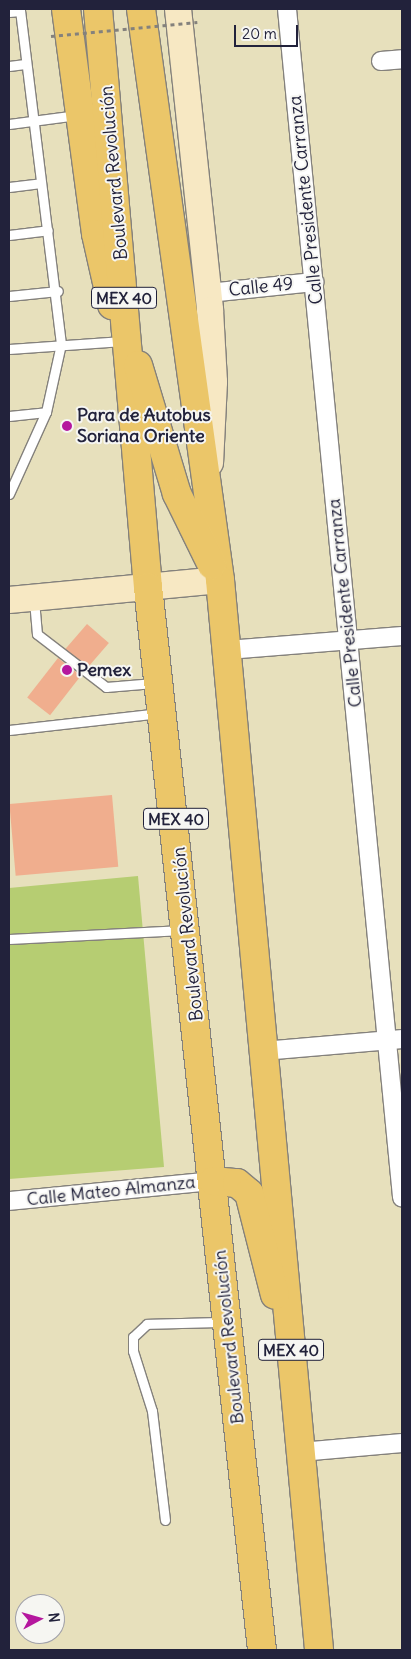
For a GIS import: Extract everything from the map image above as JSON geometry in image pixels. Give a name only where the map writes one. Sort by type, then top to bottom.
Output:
[{"type":"main road","points":[[21,599],[220,580],[188,522],[152,400],[106,287],[66,9]]},
{"type":"main road","name":"Boulevard Revolución","points":[[98,9],[148,587],[188,930],[262,1650]]},
{"type":"main road","name":"MEX 40","points":[[140,9],[220,580],[319,1650]]},
{"type":"main road","points":[[188,15],[208,293],[214,408],[207,489]]},
{"type":"main road","points":[[213,1181],[237,1183],[249,1193],[264,1263],[289,1331]]},
{"type":"street","name":"Calle Presidente Carranza","points":[[287,9],[348,640],[395,1039],[402,1197]]},
{"type":"street","points":[[382,61],[402,59]]},
{"type":"street","name":"Calle 49","points":[[208,293],[314,282]]},
{"type":"street","points":[[227,650],[402,636]]},
{"type":"street","points":[[263,1051],[395,1039]]},
{"type":"street","name":"Calle Mateo Almanza","points":[[9,1201],[213,1181]]},
{"type":"street","points":[[301,1452],[402,1443]]},
{"type":"lane","points":[[9,12],[20,10],[32,121],[58,291],[61,344],[46,412],[20,461],[9,494]]},
{"type":"lane","points":[[9,66],[25,64]]},
{"type":"lane","points":[[9,124],[80,115]]},
{"type":"lane","points":[[9,187],[41,183]]},
{"type":"lane","points":[[9,236],[48,230]]},
{"type":"lane","points":[[9,296],[58,291]]},
{"type":"lane","points":[[9,349],[127,341]]},
{"type":"lane","points":[[9,416],[46,412]]},
{"type":"lane","points":[[9,462],[20,461]]},
{"type":"lane","points":[[21,599],[37,634],[106,687],[160,683]]},
{"type":"lane","points":[[9,730],[163,713]]},
{"type":"lane","points":[[9,939],[188,930]]},
{"type":"lane","points":[[165,1520],[152,1411],[133,1351],[133,1337],[147,1324],[228,1322]]},
{"type":"path","points":[[51,36],[188,15]]},
{"type":"green space","points":[[138,876],[164,1167],[9,1179],[9,888]]},
{"type":"building","points":[[87,624],[109,643],[87,668],[65,649]]},
{"type":"building","points":[[58,658],[81,676],[50,715],[27,697]]},
{"type":"building","points":[[112,795],[118,867],[16,876],[9,804]]},
{"type":"place","name":"Para de Autobus Soriana Oriente","points":[[67,426]]},
{"type":"place","name":"Pemex","points":[[67,670]]}]
